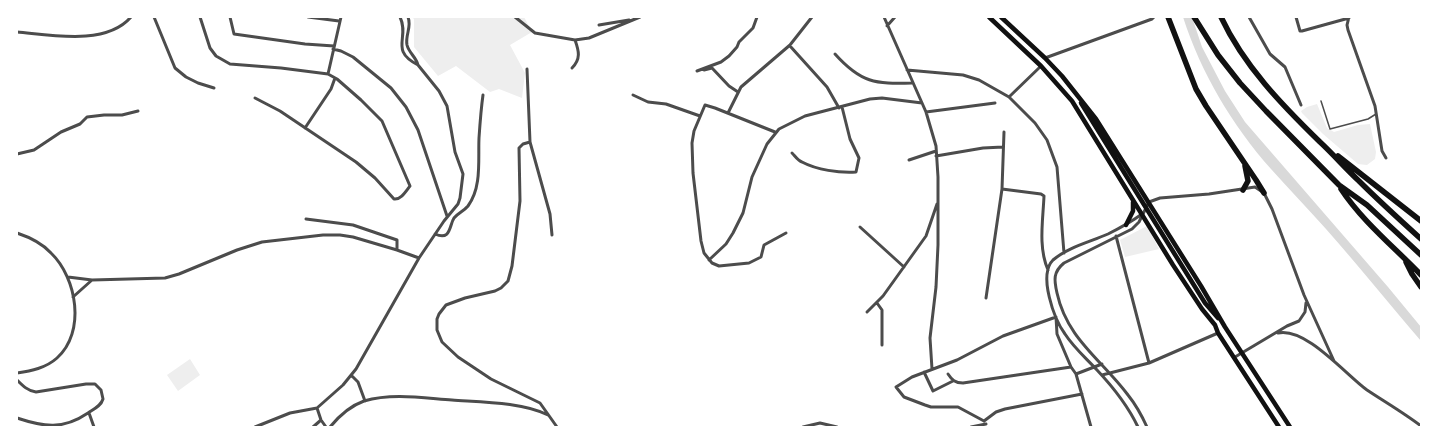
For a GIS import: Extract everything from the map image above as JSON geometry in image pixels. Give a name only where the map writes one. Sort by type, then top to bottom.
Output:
[{"type":"highway","points":[[1194,17],[1218,55],[1240,83],[1256,100],[1339,185],[1367,205],[1421,255]]},
{"type":"highway","points":[[1221,17],[1230,34],[1256,74],[1298,122],[1421,240]]},
{"type":"highway","points":[[1169,19],[1196,89],[1264,193]]},
{"type":"highway","points":[[1321,143],[1421,221]]},
{"type":"highway","points":[[1242,190],[1248,182],[1244,162]]},
{"type":"highway","points":[[1339,185],[1349,200],[1421,275]]},
{"type":"highway","points":[[1403,256],[1412,274],[1421,287]]},
{"type":"main road","points":[[989,17],[1041,66],[1098,132],[1206,304],[1218,333],[1279,427]]},
{"type":"main road","points":[[1001,17],[1045,58],[1096,119],[1290,427]]},
{"type":"main road","points":[[1072,89],[1092,124]]},
{"type":"main road","points":[[1072,101],[1202,309],[1215,325]]},
{"type":"main road","points":[[1126,225],[1133,211],[1133,200]]},
{"type":"main road","points":[[1206,304],[1225,326]]},
{"type":"street","points":[[17,32],[64,36],[93,35],[124,25],[131,17]]},
{"type":"street","points":[[154,17],[175,68],[186,77],[214,88]]},
{"type":"street","points":[[200,17],[210,48],[216,56],[230,64],[328,74],[335,78],[380,118],[410,186],[397,200],[394,199],[366,169],[280,111],[255,98]]},
{"type":"street","points":[[230,17],[234,34],[333,48],[341,51],[353,57],[390,88],[406,107],[418,130],[448,216]]},
{"type":"street","points":[[308,17],[340,19],[328,74]]},
{"type":"street","points":[[255,427],[290,412],[317,408],[337,392],[356,369],[419,258],[460,200],[463,174],[455,152],[445,101],[439,91],[418,65],[408,58],[402,49],[401,41],[404,27],[400,17]]},
{"type":"street","points":[[408,17],[410,26],[407,45],[417,60],[418,65]]},
{"type":"street","points":[[515,17],[535,33],[575,40],[589,38],[640,17]]},
{"type":"street","points":[[738,92],[712,68],[699,70],[721,62],[729,56],[737,47],[739,42],[753,28],[757,17]]},
{"type":"street","points":[[728,113],[741,87],[790,46],[811,17]]},
{"type":"street","points":[[884,17],[926,112],[936,151],[938,202],[937,265],[930,338],[932,369]]},
{"type":"street","points":[[887,26],[894,17]]},
{"type":"street","points":[[1249,17],[1270,54],[1285,67],[1301,105]]},
{"type":"street","points":[[1296,17],[1300,31],[1302,32],[1349,18]]},
{"type":"street","points":[[1045,58],[1153,18]]},
{"type":"street","points":[[1349,18],[1347,25],[1348,30],[1375,106],[1382,152],[1386,158]]},
{"type":"street","points":[[599,25],[633,20]]},
{"type":"street","points":[[572,68],[576,65],[579,57],[575,40]]},
{"type":"street","points":[[790,46],[827,87],[840,108],[850,139],[859,158],[856,172],[838,173],[801,162],[792,153]]},
{"type":"street","points":[[835,54],[857,74],[872,81],[888,84],[912,83]]},
{"type":"street","points":[[1009,97],[1041,66]]},
{"type":"street","points":[[527,69],[530,142],[550,214],[552,234]]},
{"type":"street","points":[[907,70],[970,76],[1009,97],[1035,123],[1047,140],[1057,167],[1064,253]]},
{"type":"street","points":[[305,128],[331,89],[335,78]]},
{"type":"street","points":[[435,234],[441,236],[446,234],[451,229],[453,220],[468,206],[475,192],[478,172],[483,95]]},
{"type":"street","points":[[633,95],[648,102],[666,104],[700,116]]},
{"type":"street","points":[[709,260],[726,244],[737,226],[743,213],[754,172],[767,144],[775,132],[784,125],[798,119],[875,98],[922,102]]},
{"type":"street","points":[[926,112],[995,103]]},
{"type":"street","points":[[775,132],[705,105],[693,136],[693,172],[701,241],[704,253],[715,265],[723,266],[748,263],[761,257],[764,245],[786,233]]},
{"type":"street","points":[[17,154],[34,150],[62,132],[80,124],[87,117],[122,115],[138,111]]},
{"type":"street","points":[[986,298],[1002,189],[1004,132]]},
{"type":"street","points":[[530,142],[523,144],[519,148],[520,202],[512,266],[508,281],[495,291],[450,303],[442,309],[436,325],[442,342],[458,357],[497,382],[536,400],[542,405],[557,427]]},
{"type":"street","points":[[936,156],[983,148],[1003,147]]},
{"type":"street","points":[[909,160],[936,151]]},
{"type":"street","points":[[1146,427],[1132,401],[1110,373],[1078,338],[1066,320],[1059,303],[1055,276],[1056,272],[1064,263],[1136,226],[1149,202],[1160,198],[1209,194],[1255,187],[1264,193],[1272,209],[1306,299],[1334,361]]},
{"type":"street","points":[[1002,189],[1041,194],[1044,196],[1042,245],[1044,260],[1048,270],[1048,291],[1056,317],[1065,334],[1080,353],[1094,366],[1122,400],[1138,427]]},
{"type":"street","points":[[867,312],[877,303],[926,236],[938,202]]},
{"type":"street","points":[[1048,270],[1051,263],[1064,253],[1126,225],[1142,214]]},
{"type":"street","points":[[306,219],[353,225],[397,240],[397,250]]},
{"type":"street","points":[[860,227],[904,267]]},
{"type":"street","points":[[17,233],[34,240],[56,258],[68,277],[75,307],[73,329],[67,345],[61,354],[50,363],[42,367],[17,373]]},
{"type":"street","points":[[68,277],[92,280],[171,276],[253,245],[289,238],[323,235],[345,235],[419,258]]},
{"type":"street","points":[[1116,236],[1149,362]]},
{"type":"street","points":[[73,297],[92,280]]},
{"type":"street","points":[[1235,357],[1278,333],[1287,326],[1299,321],[1303,317],[1306,299]]},
{"type":"street","points":[[877,303],[882,310],[882,345]]},
{"type":"street","points":[[985,424],[958,407],[931,407],[925,405],[904,396],[896,387],[912,377],[957,360],[1003,336],[1056,317]]},
{"type":"street","points":[[1056,317],[1056,334],[1071,367],[1076,374],[1091,427]]},
{"type":"street","points":[[1278,333],[1287,332],[1302,338],[1319,348],[1368,391],[1421,426]]},
{"type":"street","points":[[1102,375],[1149,362],[1218,333]]},
{"type":"street","points":[[1076,374],[1102,364]]},
{"type":"street","points":[[948,374],[953,381],[963,383],[1071,367]]},
{"type":"street","points":[[924,372],[933,391],[953,381]]},
{"type":"street","points":[[351,375],[358,382],[365,401]]},
{"type":"street","points":[[17,380],[26,388],[36,392],[86,384],[95,384],[103,394],[102,402],[98,407],[74,421],[61,425],[45,426],[17,418]]},
{"type":"street","points":[[971,427],[985,424],[996,412],[1005,409],[1082,394]]},
{"type":"street","points":[[330,427],[344,412],[358,403],[396,397],[470,401],[521,406],[541,411],[548,415]]},
{"type":"street","points":[[317,408],[321,420],[326,427]]},
{"type":"street","points":[[89,412],[94,427]]},
{"type":"street","points":[[313,427],[321,420]]},
{"type":"street","points":[[803,427],[820,423],[837,427]]},
{"type":"lane","points":[[1321,101],[1330,129],[1368,119],[1376,114]]},
{"type":"shaded area","points":[[412,17],[524,17],[532,32],[510,45],[525,73],[522,98],[499,89],[490,92],[456,66],[438,76],[414,47],[414,19]]},
{"type":"shaded area","points":[[1183,17],[1192,17],[1202,47],[1225,91],[1245,122],[1421,327],[1421,341],[1338,243],[1271,169],[1243,135],[1208,78],[1190,38]]},
{"type":"shaded area","points":[[1317,104],[1327,128],[1334,132],[1358,125],[1370,124],[1376,152],[1375,159],[1367,165],[1358,164],[1323,134],[1301,111],[1307,107]]},
{"type":"shaded area","points":[[1147,226],[1159,249],[1125,257],[1120,240]]},
{"type":"shaded area","points":[[190,359],[200,375],[178,391],[167,375]]}]
